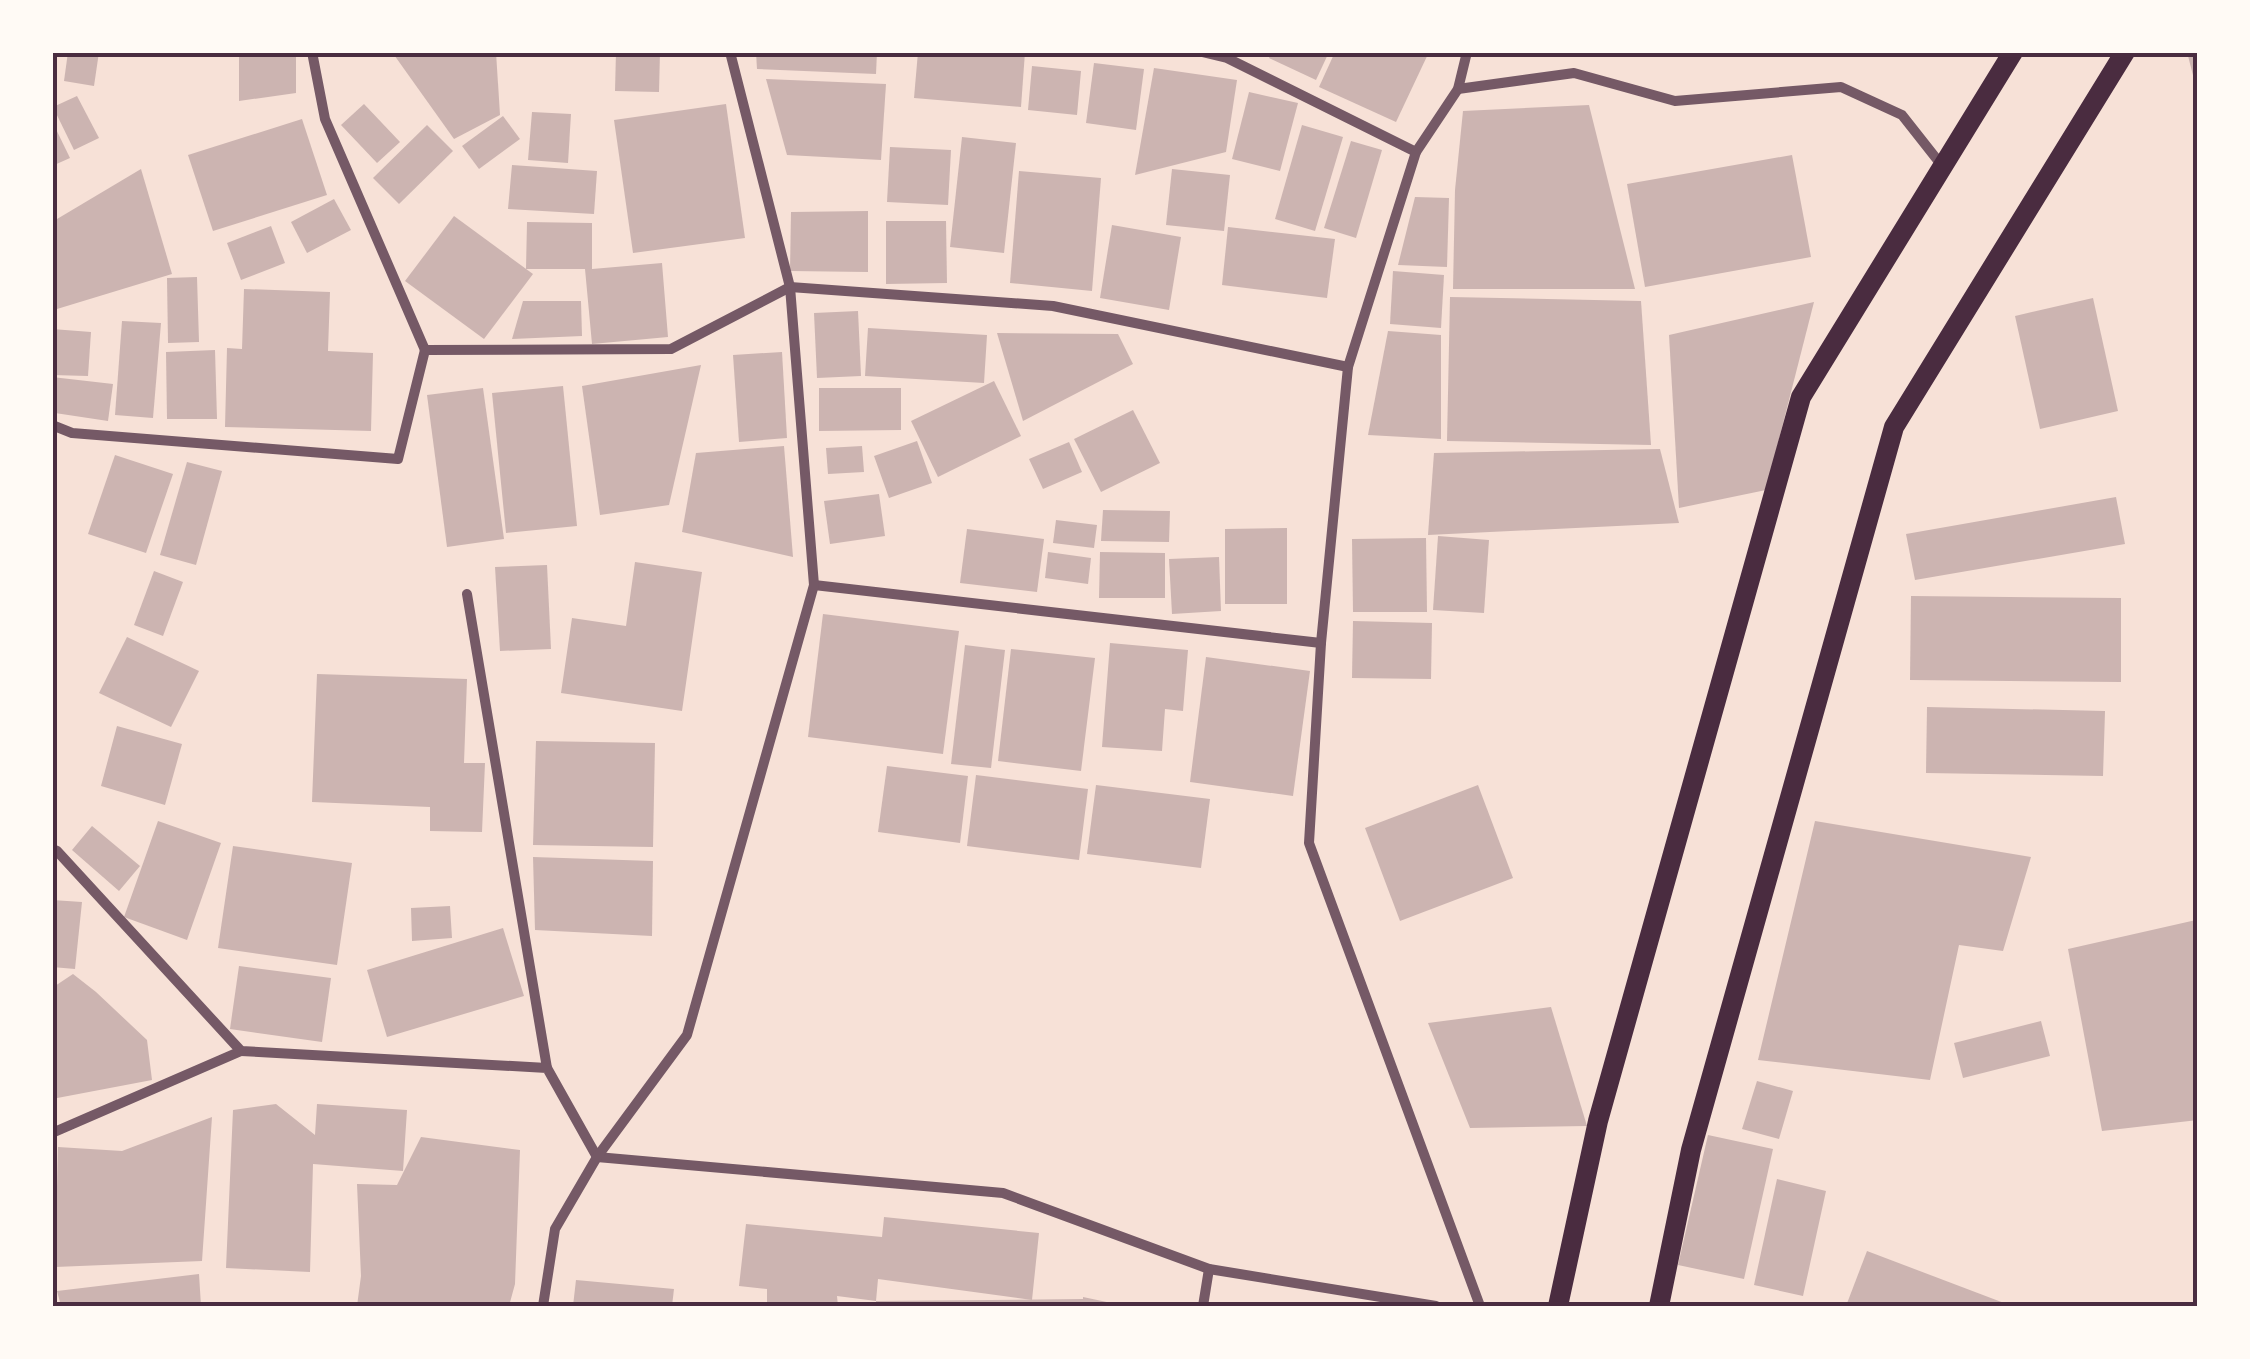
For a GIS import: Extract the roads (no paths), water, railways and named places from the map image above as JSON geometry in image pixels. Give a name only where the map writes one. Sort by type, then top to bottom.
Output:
[{"type":"main road","points":[[1558,1306],[1598,1121],[1801,397],[2013,52]]},
{"type":"main road","points":[[1658,1306],[1691,1150],[1894,426],[2125,52]]},
{"type":"street","points":[[52,424],[72,434],[398,459],[424,350],[326,119],[312,52]]},
{"type":"street","points":[[543,1306],[556,1229],[597,1157],[687,1035],[814,585],[790,287],[730,52]]},
{"type":"street","points":[[1202,52],[1226,58],[1416,152]]},
{"type":"street","points":[[1467,52],[1458,89],[1416,152],[1348,367],[1321,643],[1309,843],[1480,1306]]},
{"type":"street","points":[[1458,89],[1574,73],[1675,102],[1840,87],[1902,115],[1943,167]]},
{"type":"street","points":[[424,350],[672,349],[790,287],[1053,306],[1348,367]]},
{"type":"street","points":[[814,585],[1321,643]]},
{"type":"street","points":[[468,594],[547,1068],[597,1157]]},
{"type":"street","points":[[52,849],[58,850],[240,1051]]},
{"type":"street","points":[[52,1133],[240,1051],[547,1068]]},
{"type":"street","points":[[597,1157],[1003,1194],[1209,1269],[1436,1306]]},
{"type":"street","points":[[1203,1306],[1209,1269]]}]
